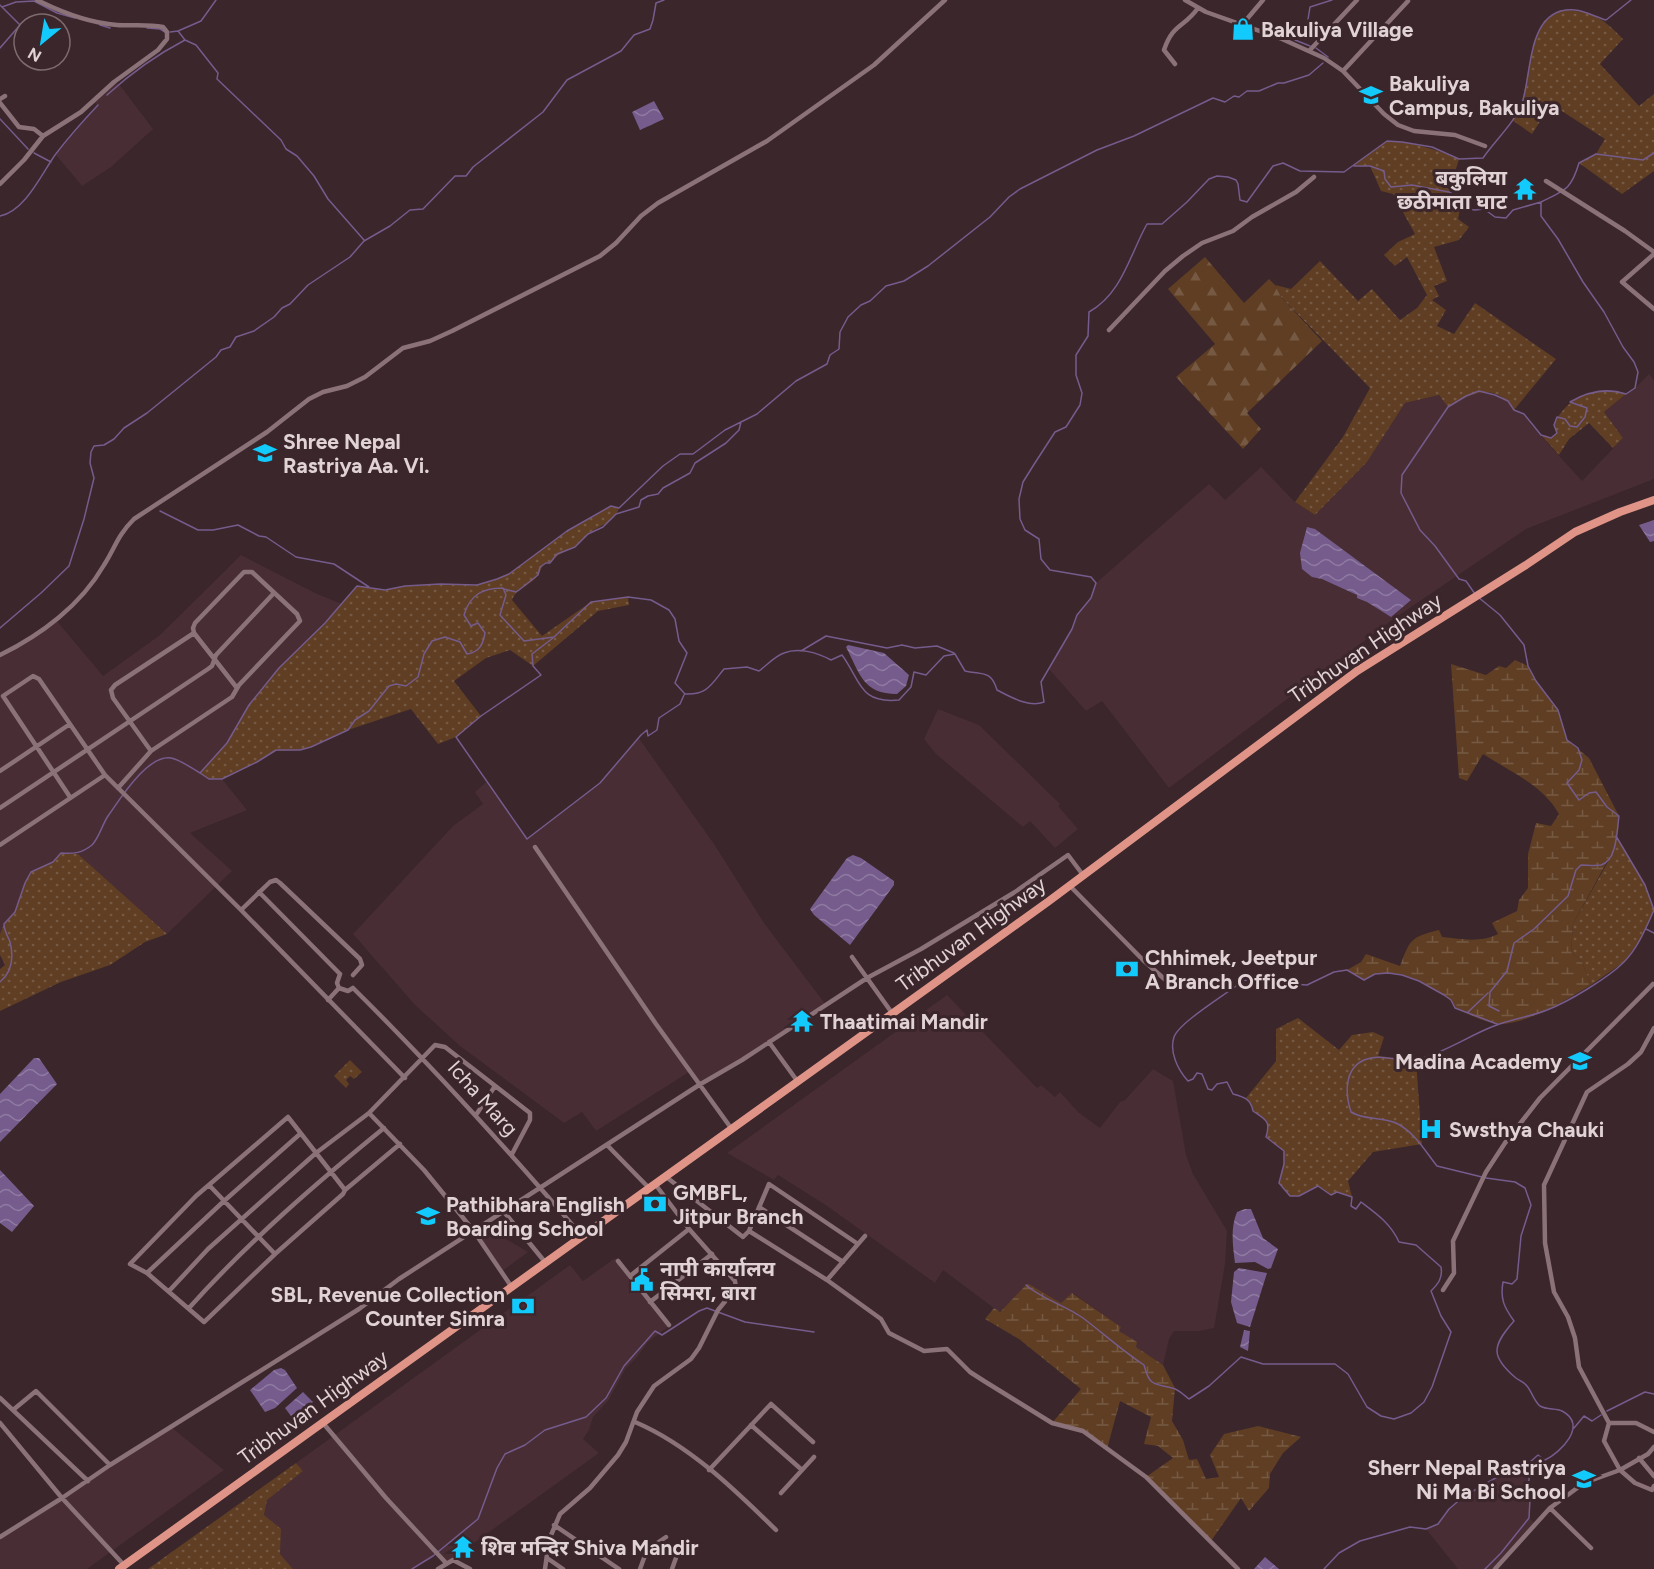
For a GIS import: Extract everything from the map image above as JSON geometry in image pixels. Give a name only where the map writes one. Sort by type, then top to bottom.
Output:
[{"type":"highway","name":"Tribhuvan Highway","points":[[121,1567],[1070,886],[1357,671],[1575,532],[1654,500]]},
{"type":"street","points":[[0,184],[24,160],[43,136],[81,112],[114,81],[140,65],[158,50],[167,39],[167,32],[163,27],[117,25],[98,21],[58,10],[37,0]]},
{"type":"street","points":[[0,655],[26,641],[69,609],[104,566],[122,531],[134,519],[267,432],[309,399],[323,392],[356,382],[403,348],[430,341],[452,331],[600,256],[616,243],[641,216],[658,203],[767,141],[865,72],[945,0]]},
{"type":"street","points":[[1185,0],[1241,26],[1310,50],[1342,71],[1398,125],[1414,131],[1455,135],[1485,146]]},
{"type":"street","points":[[1241,26],[1263,0]]},
{"type":"street","points":[[1310,50],[1352,1]]},
{"type":"street","points":[[1342,71],[1408,1]]},
{"type":"street","points":[[1175,64],[1164,50],[1170,33],[1192,16],[1198,8]]},
{"type":"street","points":[[2,99],[19,127],[34,129],[43,136]]},
{"type":"street","points":[[1109,330],[1165,271],[1183,256],[1202,243],[1233,231],[1252,217],[1296,192],[1314,177]]},
{"type":"street","points":[[1546,181],[1654,253],[1622,282],[1654,309]]},
{"type":"street","points":[[118,788],[151,751],[232,697],[237,688],[300,621],[297,614],[252,572],[244,572],[193,627],[194,633],[214,661],[237,688]]},
{"type":"street","points":[[0,808],[208,669],[216,655],[274,593]]},
{"type":"street","points":[[151,751],[113,698],[111,690],[115,685],[194,633]]},
{"type":"street","points":[[70,797],[3,696],[33,676],[36,677],[105,775],[241,909],[405,1078]]},
{"type":"street","points":[[0,771],[70,724]]},
{"type":"street","points":[[0,845],[105,775]]},
{"type":"street","points":[[535,847],[731,1128]]},
{"type":"street","points":[[0,1538],[110,1465],[323,1331],[473,1230],[867,978],[921,949],[995,904],[1068,855],[1083,875]]},
{"type":"street","points":[[241,909],[270,882],[276,880],[360,959],[362,965],[353,975]]},
{"type":"street","points":[[1070,886],[1170,984]]},
{"type":"street","points":[[259,892],[340,974]]},
{"type":"street","points":[[852,957],[892,1013]]},
{"type":"street","points":[[347,972],[353,975],[356,982],[353,988],[345,991],[339,988],[337,983],[340,974],[347,972]]},
{"type":"street","points":[[1443,1290],[1454,1273],[1453,1241],[1486,1172],[1504,1143],[1540,1098],[1654,984]]},
{"type":"street","points":[[328,1000],[339,988]]},
{"type":"street","name":"Icha Marg","points":[[353,988],[424,1058],[542,1187],[581,1235]]},
{"type":"street","points":[[1653,1032],[1641,1052],[1628,1064],[1587,1092],[1544,1185],[1545,1243],[1554,1292],[1569,1317],[1579,1367],[1609,1423],[1604,1441],[1620,1470],[1635,1483],[1653,1489]]},
{"type":"street","points":[[768,1042],[798,1082]]},
{"type":"street","points":[[169,1292],[208,1249],[316,1153],[369,1113],[433,1047],[442,1045],[527,1110],[531,1116],[512,1154]]},
{"type":"street","points":[[476,1115],[495,1086]]},
{"type":"street","points":[[369,1113],[424,1170],[473,1230],[511,1286]]},
{"type":"street","points":[[345,1190],[288,1117],[209,1185],[130,1264],[147,1273],[204,1322],[345,1190],[400,1144]]},
{"type":"street","points":[[189,1308],[222,1271],[258,1237],[330,1172],[384,1128]]},
{"type":"street","points":[[147,1273],[300,1134]]},
{"type":"street","points":[[545,1569],[549,1540],[561,1514],[590,1488],[618,1455],[626,1442],[637,1412],[654,1386],[691,1359],[717,1312],[736,1288],[735,1281],[652,1186],[607,1145]]},
{"type":"street","points":[[665,1176],[743,1237],[749,1231],[769,1184],[858,1244]]},
{"type":"street","points":[[209,1185],[275,1254]]},
{"type":"street","points":[[759,1207],[843,1262]]},
{"type":"street","points":[[504,1212],[545,1262]]},
{"type":"street","points":[[630,1276],[689,1229]]},
{"type":"street","points":[[749,1231],[827,1280],[881,1319],[889,1333],[924,1351],[947,1349],[970,1372],[1052,1423],[1083,1431],[1146,1477],[1238,1569]]},
{"type":"street","points":[[827,1280],[865,1236]]},
{"type":"street","points":[[650,1302],[712,1254]]},
{"type":"street","points":[[618,1261],[669,1325]]},
{"type":"street","points":[[13,1410],[36,1391],[110,1465]]},
{"type":"street","points":[[0,1398],[88,1481]]},
{"type":"street","points":[[709,1470],[771,1404],[813,1442]]},
{"type":"street","points":[[634,1422],[667,1437],[748,1503],[776,1530]]},
{"type":"street","points":[[0,1423],[121,1567]]},
{"type":"street","points":[[323,1423],[386,1498],[446,1563]]},
{"type":"street","points":[[1609,1423],[1636,1423],[1654,1432]]},
{"type":"street","points":[[751,1425],[802,1470]]},
{"type":"street","points":[[1495,1569],[1550,1508],[1584,1482],[1620,1470],[1648,1454],[1654,1447]]},
{"type":"street","points":[[781,1493],[814,1457]]},
{"type":"street","points":[[1640,1458],[1654,1476]]},
{"type":"street","points":[[1550,1508],[1591,1548]]},
{"type":"street","points":[[554,1525],[619,1569]]},
{"type":"street","points":[[640,1569],[647,1550],[666,1537]]},
{"type":"street","points":[[672,1569],[677,1555]]},
{"type":"street","points":[[547,1558],[563,1569]]},
{"type":"street","points":[[438,1569],[453,1560],[470,1569]]},
{"type":"shaded area","points":[[114,82],[119,84],[153,129],[111,167],[82,186],[56,155],[97,105],[93,101]]},
{"type":"shaded area","points":[[1649,374],[1654,380],[1654,479],[1526,529],[1392,620],[1169,788],[1102,701],[1086,711],[1049,669],[1072,629],[1077,615],[1091,598],[1096,583],[1209,484],[1225,500],[1261,467],[1295,502],[1315,515],[1367,462],[1405,403],[1439,395],[1448,407],[1479,391],[1508,401],[1514,410],[1524,414],[1531,425],[1582,481],[1623,438],[1604,412]]},
{"type":"shaded area","points":[[241,555],[315,593],[342,604],[279,668],[249,705],[227,743],[200,773],[215,780],[222,779],[247,810],[190,833],[232,871],[167,934],[78,854],[62,853],[53,862],[31,872],[15,912],[4,924],[0,934],[0,655],[56,620],[103,676],[160,635]]},
{"type":"shaded area","points":[[938,709],[979,725],[1060,804],[1058,806],[1078,829],[1055,848],[1030,821],[1023,827],[936,754],[924,739]]},
{"type":"shaded area","points":[[638,737],[714,844],[764,923],[826,1005],[699,1085],[689,1072],[596,1131],[582,1112],[564,1123],[460,1046],[415,1005],[353,934],[453,826],[483,804],[475,792],[486,782],[527,838],[600,783]]},
{"type":"shaded area","points":[[947,995],[1037,1088],[1041,1085],[1055,1097],[1060,1092],[1078,1112],[1100,1128],[1120,1102],[1125,1100],[1153,1069],[1173,1081],[1186,1155],[1193,1174],[1227,1231],[1225,1264],[1214,1328],[1199,1331],[1174,1331],[1169,1339],[1163,1365],[1135,1347],[1119,1330],[1121,1327],[1073,1293],[1061,1303],[1029,1284],[999,1312],[943,1270],[935,1283],[827,1206],[778,1175],[774,1180],[727,1153]]},
{"type":"shaded area","points":[[482,1225],[528,1252],[501,1272],[473,1230]]},
{"type":"shaded area","points":[[615,1258],[668,1327],[648,1342],[626,1368],[608,1401],[593,1417],[583,1439],[599,1453],[446,1563],[435,1552],[433,1556],[412,1569],[293,1569],[280,1554],[264,1516],[266,1500],[303,1471],[296,1463],[570,1265],[583,1281]]},
{"type":"shaded area","points":[[171,1427],[224,1470],[87,1569],[0,1569],[0,1537]]},
{"type":"shaded area","points":[[1530,1462],[1529,1480],[1524,1497],[1530,1499],[1529,1518],[1535,1523],[1495,1569],[1458,1569],[1426,1529],[1438,1524],[1449,1509],[1463,1497],[1517,1465]]},
{"type":"green space","points":[[1560,10],[1588,14],[1609,26],[1623,39],[1600,64],[1639,106],[1654,94],[1654,171],[1622,194],[1579,163],[1596,154],[1605,139],[1551,104],[1532,134],[1512,120],[1522,103],[1534,41],[1544,21]]},
{"type":"green space","points":[[1387,141],[1424,147],[1459,159],[1449,192],[1459,203],[1458,219],[1469,227],[1459,240],[1434,247],[1447,281],[1434,286],[1439,296],[1432,300],[1446,310],[1437,326],[1454,334],[1475,303],[1556,359],[1514,410],[1499,395],[1482,392],[1465,397],[1448,407],[1439,395],[1405,403],[1367,462],[1315,515],[1295,502],[1343,437],[1370,388],[1281,297],[1275,285],[1291,289],[1320,261],[1358,301],[1372,289],[1400,320],[1417,308],[1427,295],[1407,257],[1395,266],[1384,255],[1398,242],[1415,234],[1393,194],[1381,191],[1370,166],[1353,166]]},
{"type":"green space","points":[[1205,257],[1244,303],[1269,279],[1281,297],[1322,341],[1247,413],[1261,429],[1243,449],[1176,377],[1215,344],[1168,289]]},
{"type":"green space","points":[[1602,390],[1626,394],[1604,412],[1623,438],[1613,448],[1589,423],[1569,439],[1559,455],[1541,435],[1551,438],[1557,433],[1554,425],[1562,411],[1573,401],[1586,394]]},
{"type":"green space","points":[[611,506],[619,508],[613,518],[592,531],[573,548],[557,556],[550,563],[544,564],[535,579],[518,592],[512,600],[542,636],[591,602],[628,597],[629,605],[598,611],[533,666],[510,650],[486,658],[454,681],[481,716],[456,737],[438,744],[411,709],[348,730],[311,747],[276,751],[222,779],[209,779],[200,773],[227,743],[249,705],[279,668],[325,623],[357,586],[385,590],[405,586],[440,584],[477,585],[497,579],[509,574],[567,531]]},
{"type":"green space","points":[[1515,660],[1528,666],[1536,681],[1558,710],[1567,740],[1589,758],[1619,816],[1615,847],[1573,924],[1571,952],[1582,962],[1591,985],[1534,1016],[1498,1024],[1455,1008],[1451,1000],[1419,981],[1389,973],[1375,974],[1364,980],[1347,970],[1361,962],[1366,954],[1400,966],[1412,941],[1439,930],[1442,937],[1471,940],[1491,937],[1498,934],[1492,923],[1517,911],[1519,900],[1528,888],[1528,854],[1536,823],[1551,826],[1559,814],[1535,787],[1483,754],[1467,781],[1459,778],[1451,664],[1486,675],[1499,666],[1506,668]]},
{"type":"green space","points":[[1616,835],[1645,885],[1654,910],[1640,940],[1624,962],[1591,985],[1582,962],[1571,952],[1573,924],[1609,860],[1615,847]]},
{"type":"green space","points":[[61,853],[78,854],[167,934],[145,942],[110,965],[61,982],[0,1011],[0,969],[5,965],[0,955],[0,934],[4,924],[15,912],[31,872],[53,862]]},
{"type":"green space","points":[[1298,1018],[1339,1050],[1352,1035],[1373,1032],[1384,1037],[1378,1056],[1416,1060],[1422,1144],[1373,1152],[1348,1181],[1352,1197],[1337,1192],[1331,1195],[1318,1186],[1299,1196],[1290,1196],[1279,1183],[1284,1164],[1284,1151],[1266,1137],[1268,1124],[1253,1111],[1252,1104],[1246,1098],[1276,1061],[1276,1029]]},
{"type":"green space","points":[[350,1060],[362,1072],[354,1079],[350,1076],[346,1080],[349,1084],[346,1088],[334,1076]]},
{"type":"green space","points":[[1029,1284],[1061,1303],[1072,1293],[1121,1327],[1119,1331],[1137,1342],[1136,1347],[1163,1365],[1175,1388],[1172,1421],[1183,1440],[1189,1460],[1197,1459],[1206,1479],[1219,1477],[1210,1455],[1224,1434],[1258,1426],[1301,1437],[1283,1453],[1270,1474],[1269,1488],[1249,1511],[1241,1498],[1211,1541],[1146,1477],[1173,1458],[1158,1446],[1144,1444],[1151,1417],[1120,1401],[1107,1449],[1083,1431],[1052,1423],[1081,1389],[1019,1339],[985,1319],[994,1308],[1000,1312]]},
{"type":"green space","points":[[296,1463],[303,1471],[267,1500],[264,1515],[281,1529],[280,1554],[293,1569],[148,1569]]},
{"type":"water","points":[[654,101],[664,119],[640,130],[632,112]]},
{"type":"water","points":[[1654,520],[1654,541],[1650,542],[1639,525]]},
{"type":"water","points":[[1307,527],[1315,529],[1411,600],[1391,617],[1357,598],[1357,595],[1322,579],[1312,577],[1302,569],[1300,553]]},
{"type":"water","points":[[848,645],[884,653],[909,675],[906,686],[897,694],[886,693],[870,686],[859,674],[846,647]]},
{"type":"water","points":[[853,855],[894,881],[894,885],[850,945],[810,909],[847,858]]},
{"type":"water","points":[[34,1058],[39,1058],[57,1084],[0,1142],[0,1094]]},
{"type":"water","points":[[0,1170],[34,1206],[12,1232],[0,1223]]},
{"type":"water","points":[[1251,1209],[1263,1238],[1278,1249],[1271,1268],[1268,1269],[1255,1262],[1235,1263],[1233,1225],[1237,1212]]},
{"type":"water","points":[[1239,1268],[1267,1273],[1250,1327],[1237,1323],[1231,1302],[1234,1272]]},
{"type":"water","points":[[1244,1330],[1250,1331],[1248,1351],[1240,1347]]},
{"type":"water","points":[[281,1368],[285,1370],[297,1388],[275,1408],[265,1412],[250,1390],[274,1370]]},
{"type":"water","points":[[303,1392],[313,1402],[296,1416],[291,1416],[285,1408]]},
{"type":"water","points":[[1265,1557],[1279,1569],[1254,1569]]},
{"type":"waterway","points":[[216,0],[201,21],[178,31],[185,40],[196,45],[218,73],[217,79],[281,140],[286,149],[297,156],[314,176],[328,199],[364,240]]},
{"type":"waterway","points":[[0,628],[69,566],[94,478],[90,463],[94,446],[104,445],[114,439],[124,428],[147,413],[216,357],[221,350],[230,347],[236,337],[254,331],[274,317],[308,285],[350,257],[364,241],[390,226],[410,210],[423,209],[455,176],[466,176],[473,167],[543,112],[567,80],[621,51],[634,35],[650,29],[656,3],[664,0]]},
{"type":"waterway","points":[[1310,46],[1295,40],[1299,34],[1306,32],[1310,7],[1332,0]]},
{"type":"waterway","points":[[200,773],[209,779],[222,779],[276,750],[300,750],[311,747],[348,730],[355,720],[369,711],[389,686],[396,684],[406,686],[418,677],[424,654],[432,641],[445,637],[460,642],[467,654],[475,651],[482,644],[485,633],[478,623],[471,626],[464,615],[473,598],[483,591],[496,588],[503,588],[506,595],[500,615],[524,641],[554,637],[591,602],[628,597],[651,600],[669,610],[675,619],[679,641],[687,653],[675,683],[685,694],[704,691],[724,669],[747,667],[759,671],[781,654],[802,651],[831,660],[842,655],[868,694],[886,700],[899,700],[911,687],[914,672],[926,675],[944,656],[955,654],[965,671],[989,676],[997,690],[1026,703],[1044,702],[1041,682],[1072,629],[1077,615],[1091,598],[1096,583],[1091,577],[1050,570],[1041,559],[1039,539],[1025,530],[1020,519],[1019,499],[1023,482],[1055,432],[1066,427],[1080,405],[1082,393],[1076,375],[1076,355],[1088,336],[1089,312],[1110,295],[1147,224],[1162,224],[1209,179],[1217,176],[1236,180],[1240,200],[1247,202],[1273,166],[1283,163],[1300,171],[1344,172],[1387,141],[1432,147],[1459,159],[1483,158],[1520,108],[1535,42],[1548,18],[1560,11],[1575,10],[1606,20],[1631,0]]},
{"type":"waterway","points":[[2,7],[16,2],[34,1],[57,13],[75,18]]},
{"type":"waterway","points":[[0,5],[20,25],[0,48]]},
{"type":"waterway","points":[[100,25],[110,28]]},
{"type":"waterway","points":[[147,28],[160,29],[165,32]]},
{"type":"waterway","points":[[170,32],[178,31]]},
{"type":"waterway","points":[[107,95],[144,65],[185,40]]},
{"type":"waterway","points":[[1316,48],[1328,57]]},
{"type":"waterway","points":[[0,982],[7,974],[12,959],[10,942],[4,924],[15,912],[31,872],[53,862],[61,853],[78,852],[92,845],[108,816],[127,789],[153,763],[171,758],[200,773],[227,743],[249,705],[279,668],[325,623],[357,586],[385,590],[405,586],[440,584],[477,585],[509,574],[567,531],[611,506],[619,508],[663,466],[680,454],[693,454],[725,430],[757,414],[796,381],[827,364],[830,355],[839,349],[840,332],[848,317],[861,305],[870,301],[886,286],[904,281],[928,266],[990,217],[1020,189],[1097,150],[1134,136],[1213,98],[1225,102],[1247,91],[1259,91],[1278,83],[1309,75],[1323,63]]},
{"type":"waterway","points":[[0,216],[9,213],[25,200],[55,155],[98,105]]},
{"type":"waterway","points":[[0,119],[28,149]]},
{"type":"waterway","points":[[34,153],[51,162]]},
{"type":"waterway","points":[[1475,594],[1466,581],[1459,579],[1420,530],[1401,493],[1402,475],[1448,407],[1479,391],[1508,401],[1514,410],[1524,414],[1541,435],[1551,438],[1557,433],[1554,425],[1557,417],[1565,419],[1570,426],[1577,427],[1585,417],[1587,408],[1570,402],[1597,392],[1611,391],[1626,394],[1635,388],[1638,372],[1634,362],[1558,239],[1541,216],[1541,202],[1566,188],[1573,179],[1579,163],[1596,154],[1643,160],[1654,153]]},
{"type":"waterway","points":[[1354,166],[1370,166],[1384,171],[1385,179],[1391,187],[1412,185],[1449,192],[1455,195],[1461,208],[1484,209],[1495,217],[1506,218],[1513,210],[1541,202]]},
{"type":"waterway","points":[[504,589],[516,592],[538,575],[540,567],[550,563],[557,554],[575,547],[588,534],[603,527],[616,514],[639,507],[641,500],[658,494],[663,488],[690,473],[695,463],[726,443],[739,430],[741,422]]},
{"type":"waterway","points":[[160,511],[198,530],[213,530],[238,525],[259,536],[266,537],[296,557],[334,564],[369,587]]},
{"type":"waterway","points":[[1478,597],[1500,615],[1524,645],[1528,666],[1536,681],[1558,710],[1567,740],[1578,748],[1582,760],[1579,770],[1567,783],[1579,800],[1589,793],[1596,792],[1607,807],[1619,816],[1615,844],[1610,858],[1601,865],[1581,865],[1576,870],[1568,896],[1534,929],[1514,943],[1507,971],[1490,992],[1489,1006],[1499,1011]]},
{"type":"waterway","points":[[801,651],[826,636],[887,648],[902,645],[915,648],[937,646],[954,653]]},
{"type":"waterway","points":[[553,638],[532,654],[533,666],[541,675],[481,716],[456,737],[527,839],[600,783],[641,735],[647,730],[648,736],[657,730],[659,718],[680,704],[684,695]]},
{"type":"waterway","points":[[1482,1177],[1437,1166],[1415,1138],[1398,1124],[1362,1117],[1351,1112],[1347,1090],[1350,1076],[1357,1064],[1364,1060],[1378,1057],[1419,1059],[1494,1026],[1547,1010],[1587,989],[1624,962],[1638,944],[1654,910],[1645,885],[1616,836]]},
{"type":"waterway","points":[[1646,929],[1654,933]]},
{"type":"waterway","points":[[1026,1285],[1083,1318],[1144,1365],[1150,1381],[1176,1390],[1189,1399],[1209,1386],[1241,1357],[1263,1364],[1335,1364],[1348,1374],[1367,1407],[1381,1416],[1394,1419],[1411,1413],[1424,1402],[1432,1387],[1451,1332],[1441,1316],[1431,1291],[1439,1280],[1441,1267],[1416,1245],[1399,1242],[1388,1225],[1361,1202],[1356,1209],[1351,1206],[1352,1197],[1337,1192],[1331,1195],[1318,1186],[1299,1196],[1290,1196],[1279,1183],[1284,1164],[1284,1151],[1266,1137],[1268,1127],[1266,1121],[1253,1111],[1246,1099],[1233,1094],[1227,1082],[1217,1084],[1212,1090],[1208,1089],[1202,1074],[1197,1073],[1193,1079],[1188,1081],[1175,1060],[1174,1037],[1185,1023],[1244,980],[1263,982],[1277,990],[1293,984],[1307,985],[1334,972],[1347,970],[1364,980],[1375,974],[1388,973],[1419,981],[1451,1000],[1455,1008],[1497,1024]]},
{"type":"waterway","points":[[1468,1012],[1488,993]]},
{"type":"waterway","points":[[1485,1569],[1529,1518],[1530,1499],[1524,1497],[1529,1480],[1530,1462],[1538,1455],[1545,1460],[1558,1451],[1569,1438],[1573,1424],[1570,1417],[1562,1411],[1540,1406],[1526,1385],[1516,1378],[1498,1357],[1498,1344],[1501,1337],[1514,1321],[1504,1303],[1503,1282],[1512,1284],[1517,1279],[1521,1236],[1531,1205],[1525,1188],[1515,1182],[1486,1178]]},
{"type":"waterway","points":[[412,1569],[433,1556],[478,1519],[497,1468],[505,1454],[525,1445],[545,1430],[586,1417],[606,1398],[624,1366],[655,1331],[662,1335],[707,1308],[745,1322],[814,1332]]},
{"type":"waterway","points":[[1607,1411],[1645,1392],[1654,1394]]},
{"type":"waterway","points":[[1574,1428],[1584,1416],[1592,1421],[1601,1415]]},
{"type":"waterway","points":[[1324,1569],[1339,1553],[1360,1541],[1410,1527],[1426,1529],[1438,1524],[1449,1509],[1463,1497],[1516,1466],[1529,1462]]},
{"type":"place","name":"Bakuliya Village","points":[[1243,29]]},
{"type":"place","name":"Bakuliya Campus, Bakuliya","points":[[1371,95]]},
{"type":"place","name":"बकुलिया छठीमाता घाट","points":[[1525,189]]},
{"type":"place","name":"Shree Nepal Rastriya Aa. Vi.","points":[[265,453]]},
{"type":"place","name":"Chhimek, Jeetpur A Branch Office","points":[[1127,969]]},
{"type":"place","name":"Thaatimai Mandir","points":[[802,1021]]},
{"type":"place","name":"Madina Academy","points":[[1580,1061]]},
{"type":"place","name":"Swsthya Chauki","points":[[1431,1129]]},
{"type":"place","name":"GMBFL, Jitpur Branch","points":[[655,1204]]},
{"type":"place","name":"Pathibhara English Boarding School","points":[[428,1216]]},
{"type":"place","name":"नापी कार्यालय सिमरा, बारा","points":[[642,1280]]},
{"type":"place","name":"SBL, Revenue Collection Counter Simra","points":[[523,1306]]},
{"type":"place","name":"Sherr Nepal Rastriya Ni Ma Bi School","points":[[1584,1479]]},
{"type":"place","name":"शिव मन्दिर Shiva Mandir","points":[[463,1547]]}]
